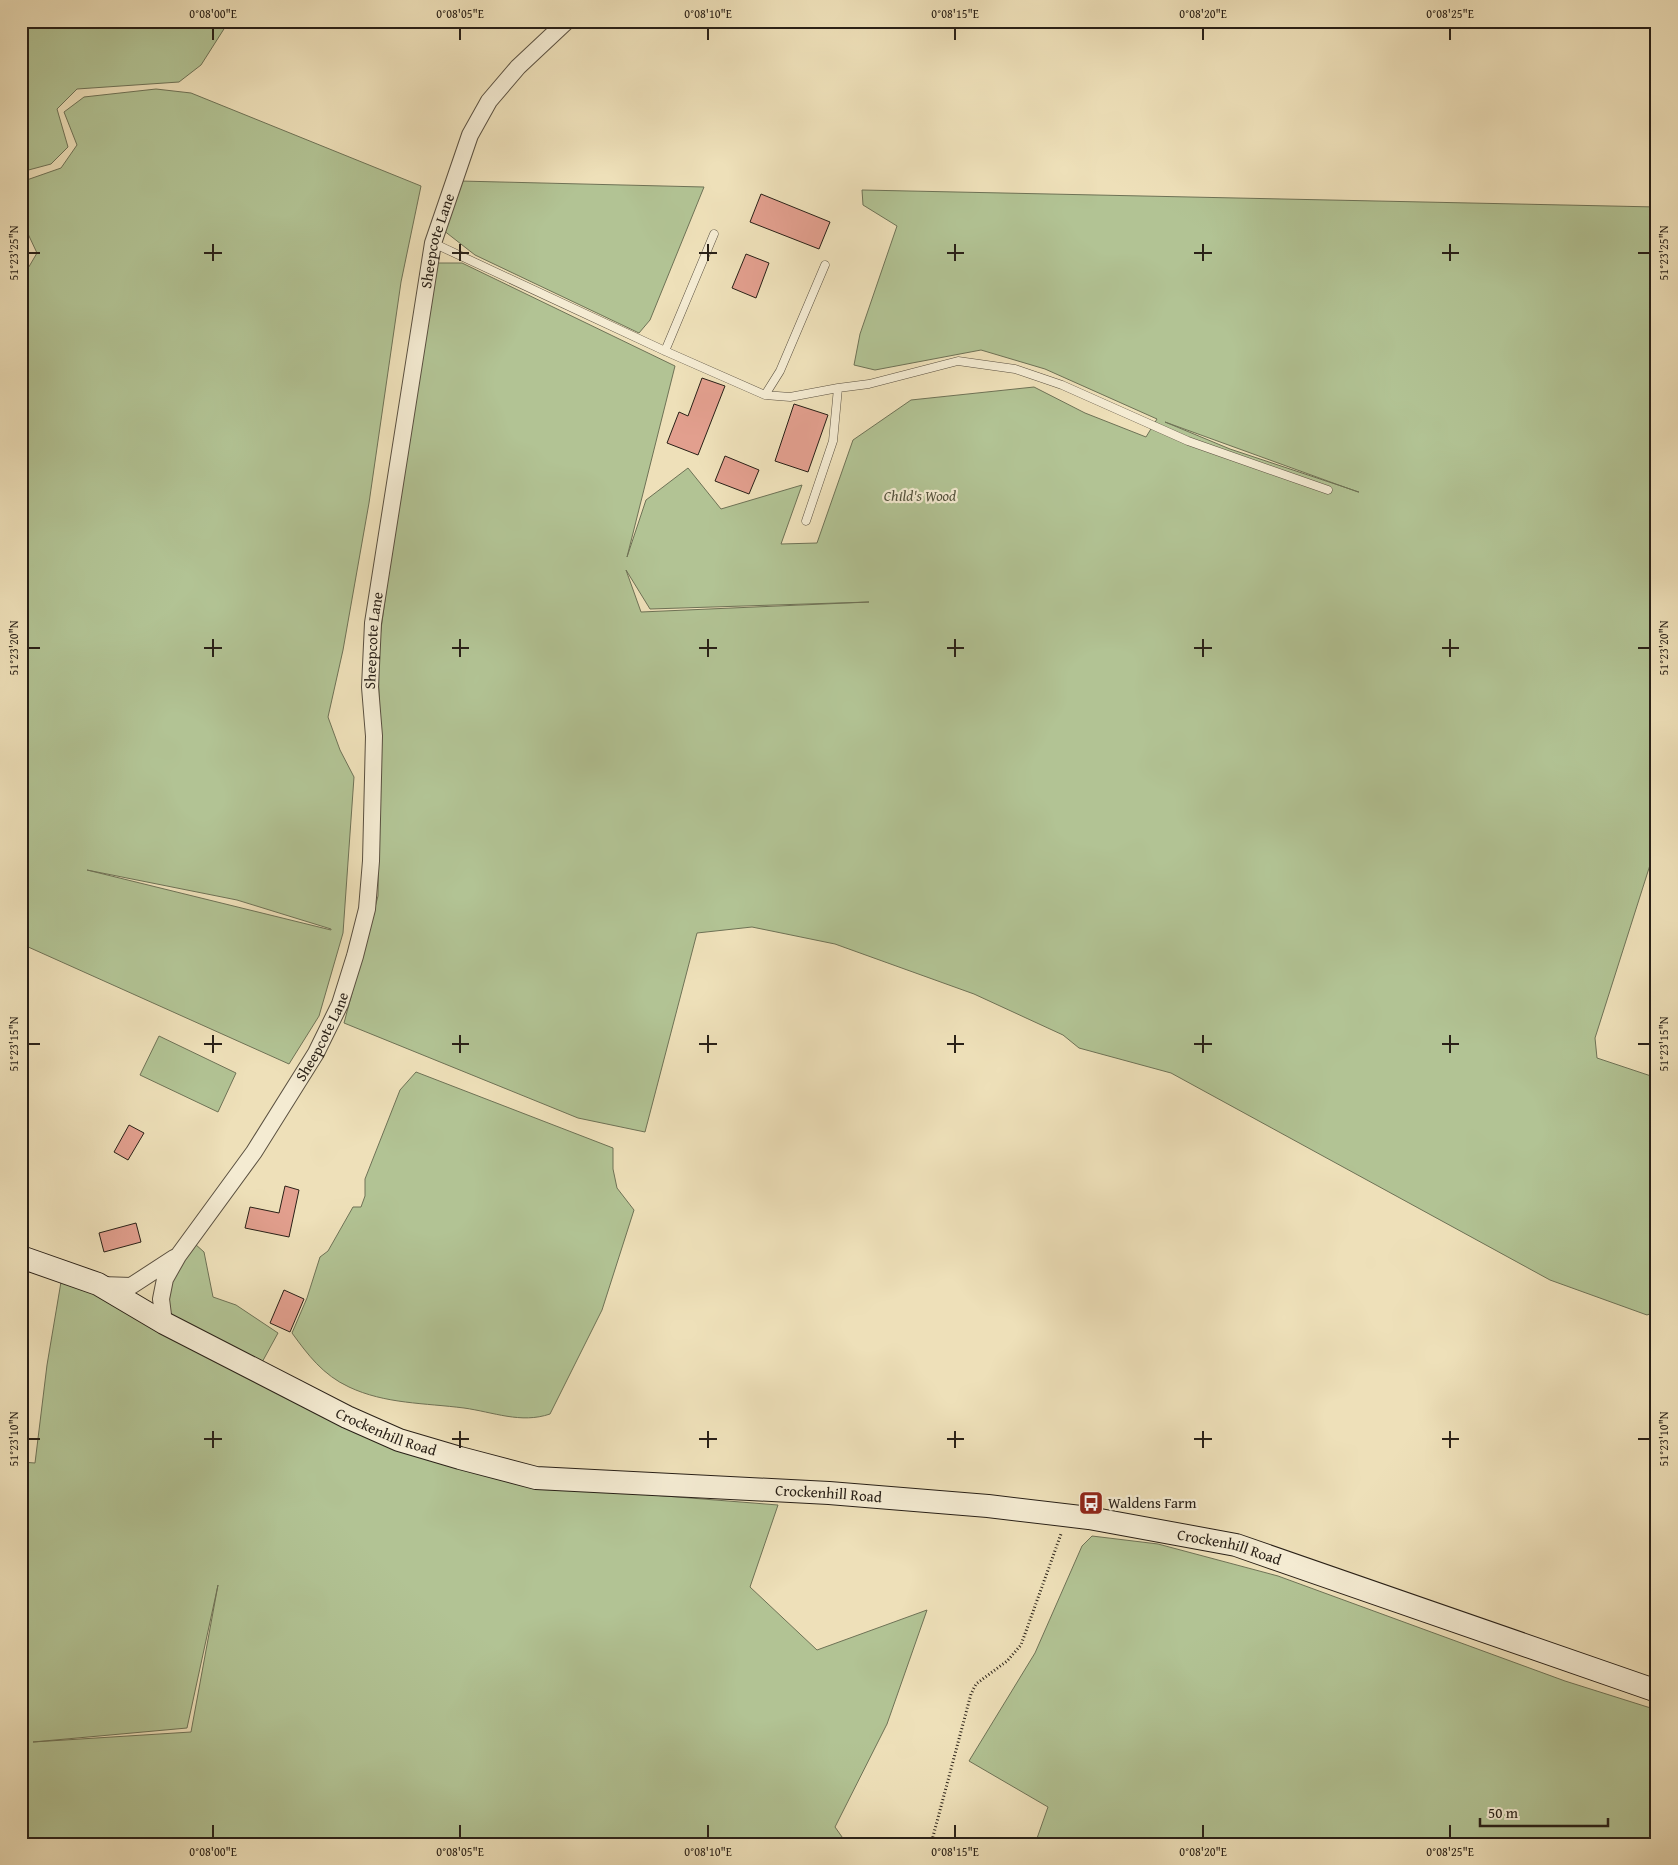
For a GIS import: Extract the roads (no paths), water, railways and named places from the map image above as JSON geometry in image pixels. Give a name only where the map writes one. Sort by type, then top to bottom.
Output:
[{"type":"main road","name":"Crockenhill Road","points":[[21,1257],[98,1284],[164,1323],[347,1417],[399,1440],[536,1478],[829,1493],[1066,1515],[1236,1545],[1657,1691]]},
{"type":"street","name":"Sheepcote Lane","points":[[164,1323],[161,1299],[165,1279],[178,1256],[254,1152],[316,1054],[340,1004],[367,909],[371,861],[374,736],[370,688],[373,622],[433,243],[470,135],[489,101],[518,67],[567,21]]},
{"type":"street","name":"Sheepcote Lane","points":[[98,1284],[131,1286],[178,1256]]},
{"type":"lane","points":[[665,351],[714,234]]},
{"type":"lane","points":[[433,243],[665,351],[765,395],[790,397],[869,384],[958,361],[1015,369],[1062,385],[1188,441],[1328,490]]},
{"type":"lane","points":[[765,395],[780,371],[825,265]]},
{"type":"lane","points":[[806,521],[833,441],[838,388]]},
{"type":"place","name":"Waldens Farm","points":[[1091,1503]]},
{"type":"park label","name":"Child's Wood","points":[[920,496]]}]
